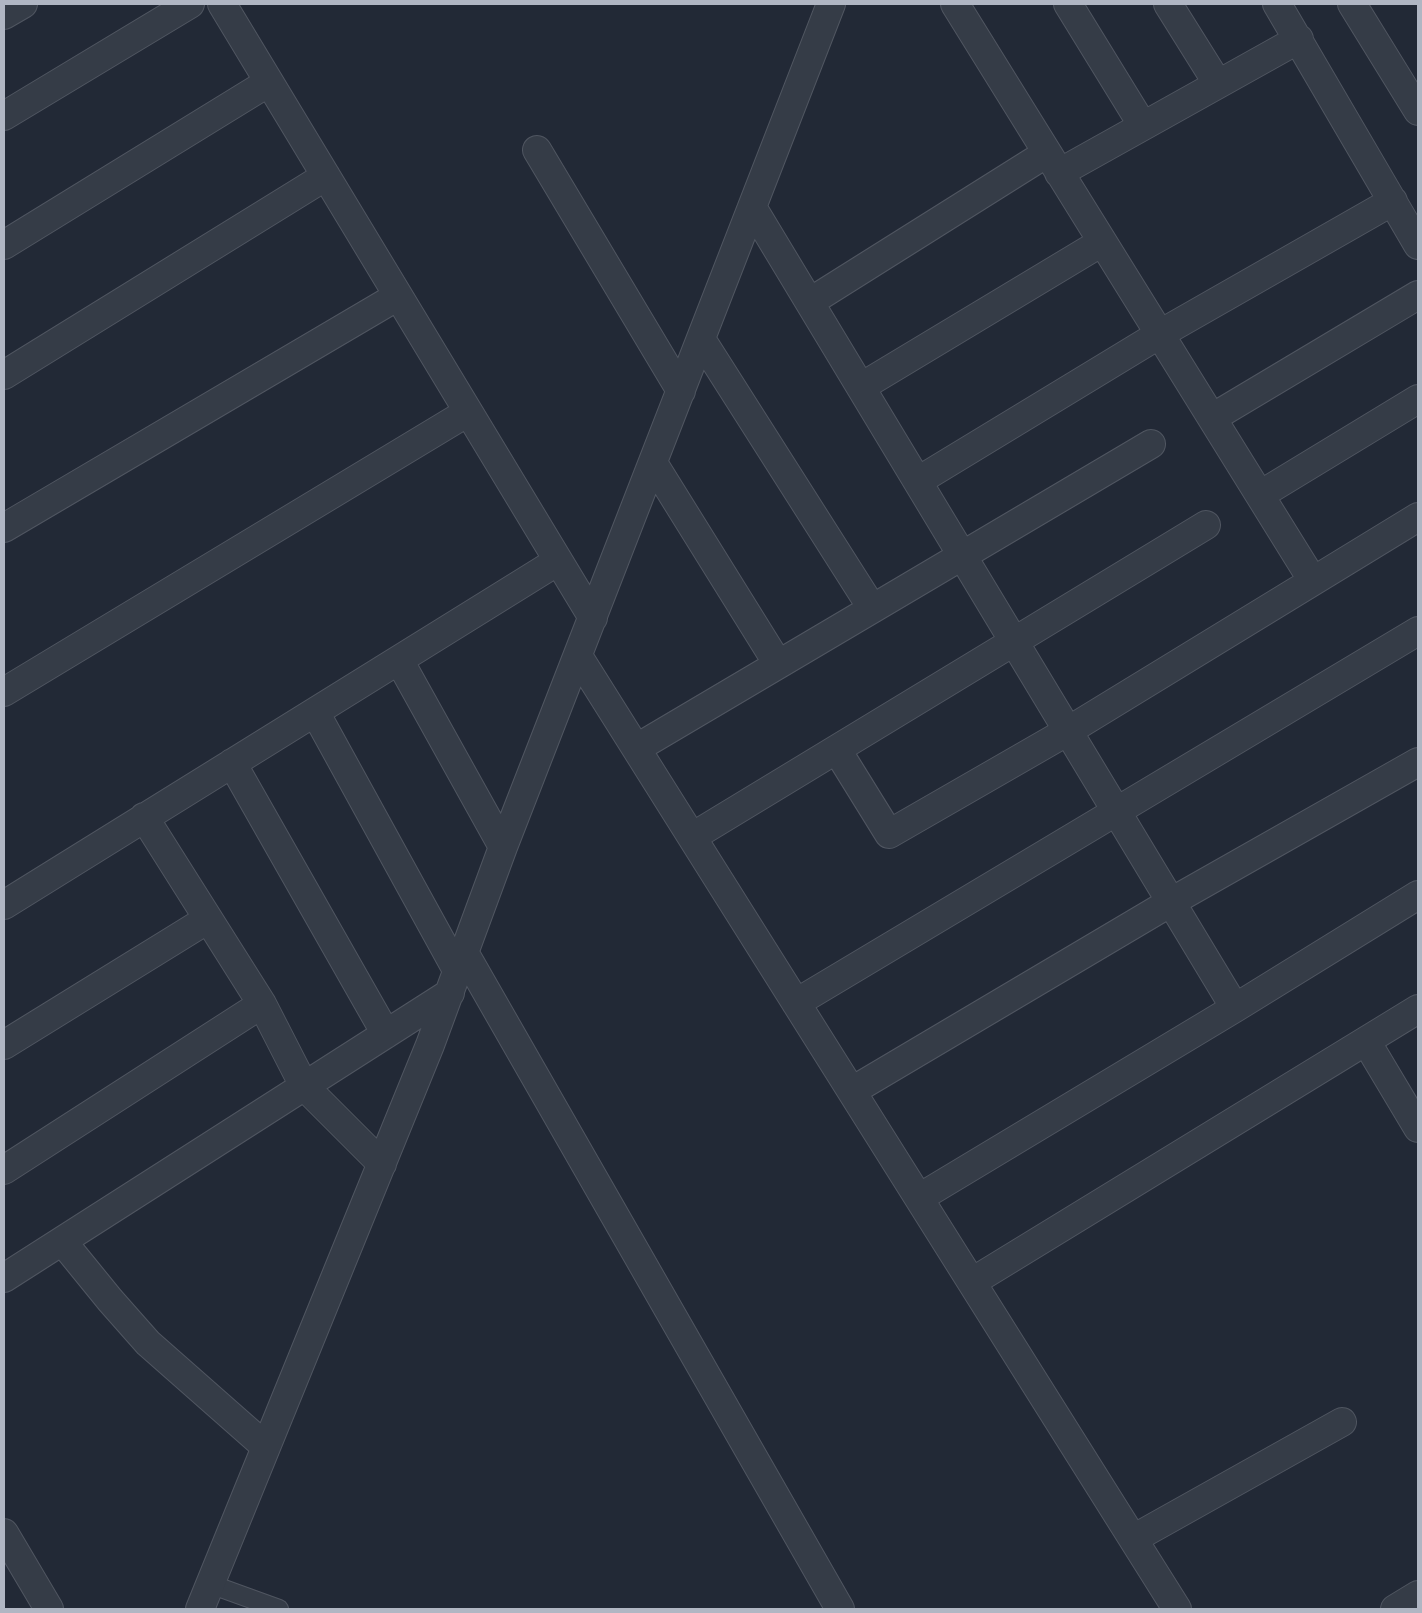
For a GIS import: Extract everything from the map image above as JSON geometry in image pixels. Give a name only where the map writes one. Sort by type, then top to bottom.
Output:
[{"type":"street","points":[[4,15],[23,4]]},
{"type":"street","points":[[4,116],[190,4]]},
{"type":"street","points":[[222,4],[592,618]]},
{"type":"street","points":[[200,1609],[458,973],[503,847],[831,4]]},
{"type":"street","points":[[955,4],[1313,581]]},
{"type":"street","points":[[1068,4],[1144,126]]},
{"type":"street","points":[[1168,4],[1218,84]]},
{"type":"street","points":[[1278,4],[1418,245]]},
{"type":"street","points":[[1352,4],[1418,112]]},
{"type":"street","points":[[810,302],[1053,163],[1144,126],[1299,39]]},
{"type":"street","points":[[4,245],[269,82]]},
{"type":"street","points":[[537,150],[680,391]]},
{"type":"street","points":[[4,375],[326,176]]},
{"type":"street","points":[[918,481],[1160,334],[1393,201]]},
{"type":"street","points":[[752,207],[1235,1008]]},
{"type":"street","points":[[861,387],[1102,242]]},
{"type":"street","points":[[1212,418],[1418,295]]},
{"type":"street","points":[[4,528],[398,296]]},
{"type":"street","points":[[701,339],[872,608]]},
{"type":"street","points":[[1260,495],[1418,399]]},
{"type":"street","points":[[4,692],[468,412]]},
{"type":"street","points":[[636,748],[1151,444]]},
{"type":"street","points":[[653,463],[778,664]]},
{"type":"street","points":[[837,750],[890,834],[1068,731],[1418,517]]},
{"type":"street","points":[[692,837],[1206,525]]},
{"type":"street","points":[[4,905],[558,561]]},
{"type":"street","points":[[796,1002],[1418,631]]},
{"type":"street","points":[[578,656],[1177,1609]]},
{"type":"street","points":[[399,660],[503,847]]},
{"type":"street","points":[[315,712],[458,973],[840,1609]]},
{"type":"street","points":[[852,1091],[1171,902],[1418,762]]},
{"type":"street","points":[[232,763],[386,1034]]},
{"type":"street","points":[[144,817],[262,1004],[304,1086],[382,1164]]},
{"type":"street","points":[[919,1198],[1418,896]]},
{"type":"street","points":[[4,1045],[208,919]]},
{"type":"street","points":[[4,1278],[386,1034],[458,973]]},
{"type":"street","points":[[4,1170],[262,1004]]},
{"type":"street","points":[[972,1282],[1418,1009]]},
{"type":"street","points":[[1366,1041],[1418,1128]]},
{"type":"street","points":[[62,1240],[110,1300],[148,1343],[266,1447]]},
{"type":"street","points":[[1133,1539],[1342,1422]]},
{"type":"street","points":[[4,1533],[50,1609]]},
{"type":"street","points":[[1395,1609],[1418,1595]]},
{"type":"lane","points":[[210,1584],[279,1609]]}]
